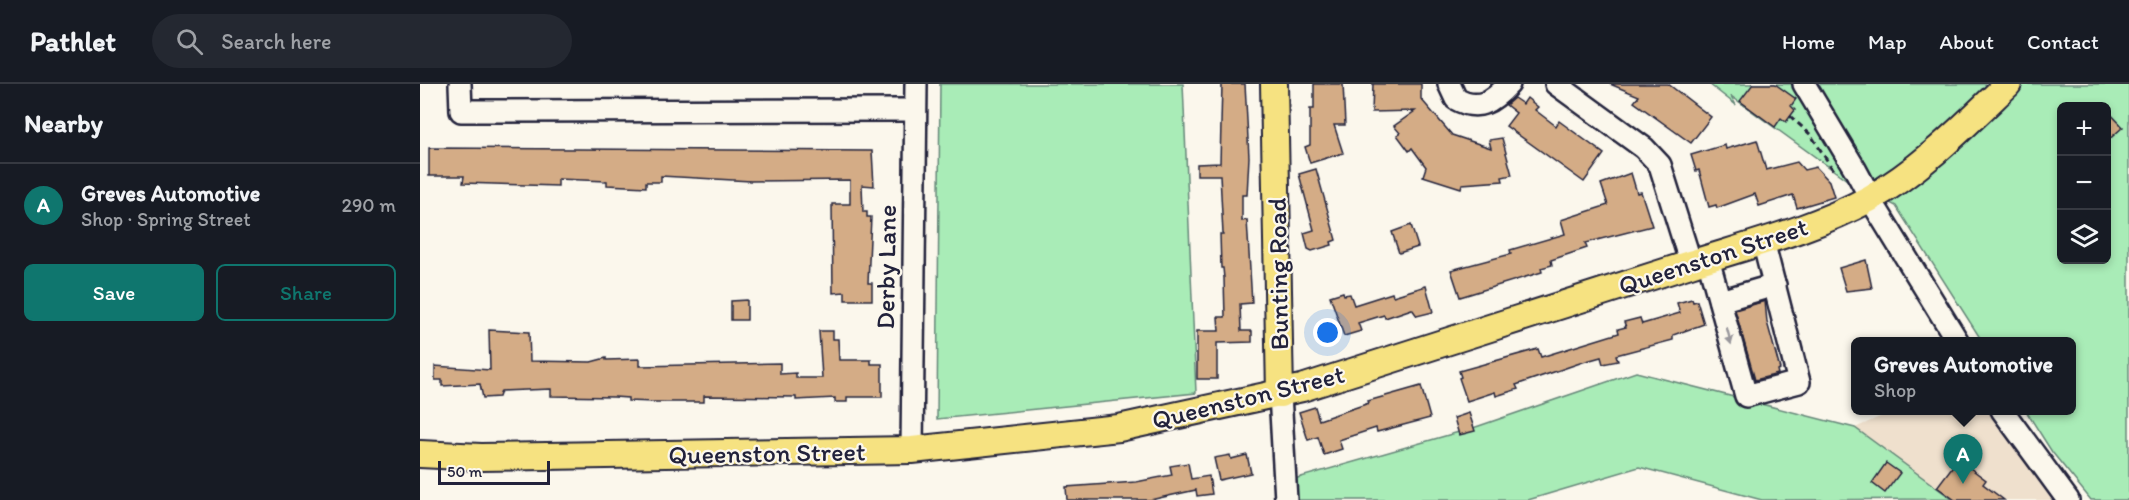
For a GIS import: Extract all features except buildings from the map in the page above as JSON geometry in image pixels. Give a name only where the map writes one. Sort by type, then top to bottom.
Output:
[{"type":"main road","name":"Bunting Road","points":[[1274,84],[1280,394]]},
{"type":"main road","name":"Queenston Street","points":[[420,454],[481,457],[912,450],[1119,428],[1280,394],[1700,262],[1809,225],[1870,198],[1947,141],[2008,84]]},
{"type":"main road","points":[[420,464],[481,457]]},
{"type":"street","points":[[460,84],[461,111],[915,110]]},
{"type":"street","name":"Derby Lane","points":[[912,450],[916,84]]},
{"type":"street","points":[[1449,84],[1456,99],[1476,106],[1491,102],[1509,84]]},
{"type":"street","points":[[1556,84],[1644,148],[1660,165],[1700,262],[1720,301],[1746,396],[1799,382],[1763,241]]},
{"type":"street","points":[[1804,84],[1955,337]]},
{"type":"street","points":[[1720,301],[1775,285]]},
{"type":"street","name":"Bunting Road","points":[[1280,394],[1286,500]]},
{"type":"street","points":[[2005,415],[2068,500]]},
{"type":"path","points":[[1790,116],[1810,135],[1837,176]]},
{"type":"shaded area","points":[[1884,415],[1998,415],[2057,500],[1953,500],[1855,428]]},
{"type":"green space","points":[[940,84],[1183,84],[1196,393],[937,419]]},
{"type":"green space","points":[[1709,84],[2129,84],[2129,500],[2091,500],[2052,452],[2029,415],[2076,415],[2076,337],[1979,337],[1896,206],[1850,182],[1731,96],[1736,105]]},
{"type":"green space","points":[[1636,372],[1855,428],[1952,499],[1762,500],[1639,467],[1528,500],[1297,500],[1294,479],[1473,428]]},
{"type":"place","name":"Greves Automotive","points":[[1963,484]]}]
